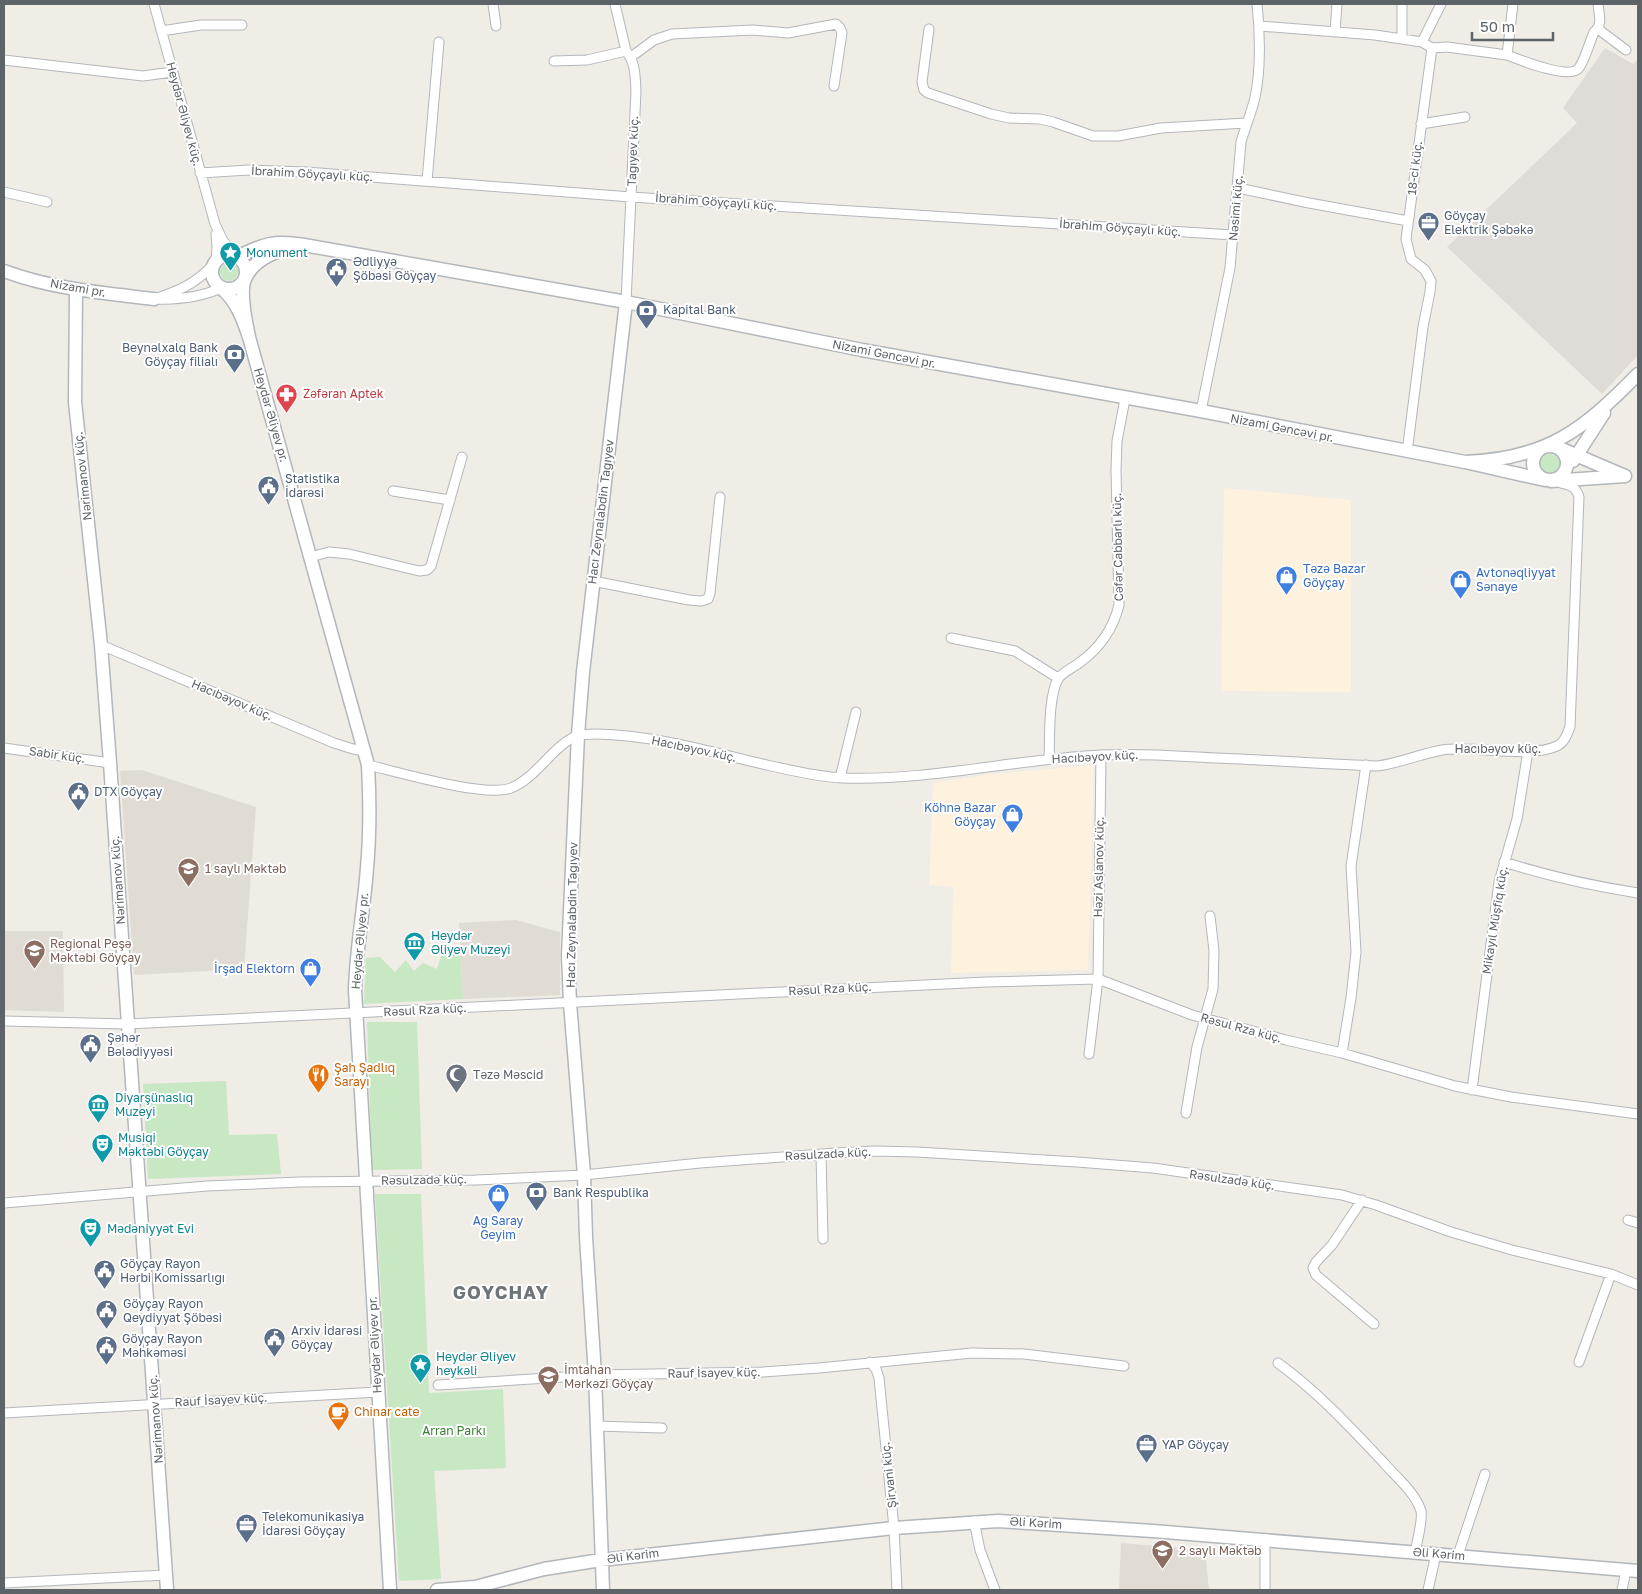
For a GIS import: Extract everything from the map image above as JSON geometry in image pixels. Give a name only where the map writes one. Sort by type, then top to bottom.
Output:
[{"type":"main road","name":"Nizami Gəncəvi pr.","points":[[237,257],[267,244],[280,242],[304,245],[626,302],[862,350],[1125,399],[1201,411],[1465,462]]},
{"type":"main road","points":[[221,288],[233,290],[242,284],[252,269],[269,255],[290,247],[304,245]]},
{"type":"main road","points":[[224,255],[237,257],[244,264],[246,275],[244,280],[244,312],[249,337],[227,293],[213,280],[211,275],[214,262],[224,255]]},
{"type":"main road","name":"Nizami pr.","points":[[4,271],[17,276],[76,290],[154,299]]},
{"type":"main road","name":"Nərimanov küç.","points":[[76,290],[75,402],[101,645],[167,1590]]},
{"type":"main road","name":"Hacı Zeynalabdin Tağıyev","points":[[603,1590],[595,1375],[584,1175],[568,955],[578,735],[593,581],[626,302]]},
{"type":"main road","name":"Heydər Əliyev pr.","points":[[249,337],[368,765],[370,809],[367,869],[356,969],[356,1014],[390,1590]]},
{"type":"main road","points":[[1610,402],[1562,476],[1548,480],[1536,474],[1533,463],[1536,453],[1551,447],[1579,428],[1610,402],[1638,374]]},
{"type":"main road","points":[[1551,447],[1566,455],[1565,472]]},
{"type":"main road","points":[[1465,462],[1499,459],[1551,447],[1625,476]]},
{"type":"main road","points":[[1465,462],[1548,480],[1638,477]]},
{"type":"main road","name":"Əli Kərim","points":[[445,1590],[490,1584],[544,1569],[601,1560],[894,1528],[998,1521],[1153,1531],[1632,1570]]},
{"type":"street","name":"Heydər Əliyev küç.","points":[[154,4],[215,224]]},
{"type":"street","points":[[493,4],[496,26]]},
{"type":"street","name":"Tağıyev küç.","points":[[615,4],[628,54],[635,71],[636,91],[626,302]]},
{"type":"street","name":"Nəsimi küç.","points":[[1201,411],[1230,268],[1241,142],[1255,97],[1258,80],[1260,26],[1257,4]]},
{"type":"street","points":[[1335,32],[1337,4]]},
{"type":"street","points":[[1402,4],[1402,39]]},
{"type":"street","points":[[1422,42],[1440,4]]},
{"type":"street","points":[[1507,55],[1513,4]]},
{"type":"street","points":[[1260,26],[1402,39],[1422,42],[1432,48],[1447,47],[1507,55],[1565,72],[1574,72],[1580,67],[1594,32],[1600,25],[1598,4]]},
{"type":"street","points":[[554,61],[587,60],[628,54],[654,40],[672,34],[753,30],[788,33],[836,24],[842,33],[834,86]]},
{"type":"street","points":[[161,31],[201,25],[242,25]]},
{"type":"street","points":[[930,29],[922,82],[924,90],[991,114],[1009,118],[1040,119],[1093,136],[1118,136],[1161,128],[1246,123]]},
{"type":"street","points":[[1598,29],[1626,50]]},
{"type":"street","points":[[427,181],[439,42]]},
{"type":"street","name":"18-ci küç.","points":[[1407,452],[1423,327],[1430,292],[1429,276],[1411,258],[1406,239],[1432,48]]},
{"type":"street","points":[[4,60],[143,76],[172,72]]},
{"type":"street","points":[[1421,124],[1465,117]]},
{"type":"street","name":"İbrahim Göyçaylı küç.","points":[[200,173],[250,170],[306,172],[632,196],[1233,235]]},
{"type":"street","points":[[1238,188],[1408,221]]},
{"type":"street","points":[[4,192],[47,202]]},
{"type":"street","points":[[215,224],[227,248],[237,257]]},
{"type":"street","points":[[154,299],[192,284],[201,278],[214,262],[217,247],[215,224]]},
{"type":"street","points":[[154,299],[174,300],[189,298],[221,288]]},
{"type":"street","name":"Cəfər Cabbarlı küç.","points":[[1058,678],[1098,647],[1115,621],[1119,605],[1116,470],[1117,441],[1125,399]]},
{"type":"street","points":[[310,557],[329,552],[349,554],[427,570],[431,566],[462,457]]},
{"type":"street","name":"Hacıbəyov küç.","points":[[578,735],[598,734],[649,738],[787,770],[840,778],[890,779],[1049,759],[1101,755],[1141,754],[1366,765],[1395,764],[1440,750],[1528,751],[1548,749],[1559,745],[1565,739],[1570,727],[1579,497],[1573,486],[1548,480]]},
{"type":"street","points":[[393,491],[450,500]]},
{"type":"street","points":[[593,581],[689,600],[701,601],[708,599],[720,497]]},
{"type":"street","points":[[951,638],[1015,651],[1058,678],[1053,700],[1049,759]]},
{"type":"street","name":"Hacıbəyov küç.","points":[[101,645],[334,744],[365,751]]},
{"type":"street","points":[[840,778],[856,712]]},
{"type":"street","points":[[368,765],[445,784],[502,790],[512,788],[523,781],[578,735]]},
{"type":"street","name":"Sabir küç.","points":[[4,748],[110,763]]},
{"type":"street","name":"Mikayıl Müşfiq küç.","points":[[1472,1090],[1499,882],[1517,819],[1528,751]]},
{"type":"street","name":"Həzi Aslanov küç.","points":[[1089,1054],[1098,979],[1101,755]]},
{"type":"street","points":[[1342,1053],[1356,952],[1351,866],[1366,765]]},
{"type":"street","points":[[1504,862],[1552,876],[1638,893]]},
{"type":"street","points":[[1186,1113],[1197,1047],[1213,989],[1214,951],[1210,916]]},
{"type":"street","name":"Rəsul Rza küç.","points":[[4,1021],[128,1024],[976,982],[1098,979],[1205,1019],[1342,1053],[1472,1090],[1638,1114]]},
{"type":"street","name":"Rəsulzadə küç.","points":[[4,1203],[207,1186],[584,1175],[700,1163],[821,1154],[875,1151],[917,1152],[1153,1168],[1342,1196],[1362,1200],[1451,1232],[1512,1250],[1611,1274],[1638,1285]]},
{"type":"street","points":[[821,1154],[823,1240]]},
{"type":"street","points":[[1362,1200],[1332,1245],[1316,1262],[1313,1268],[1316,1274],[1374,1324]]},
{"type":"street","points":[[1628,1220],[1638,1223]]},
{"type":"street","points":[[1579,1362],[1611,1274]]},
{"type":"street","name":"Rauf İsayev küç.","points":[[438,1385],[595,1375],[763,1372],[1001,1352],[1124,1366]]},
{"type":"street","name":"Şirvani küç.","points":[[870,1362],[876,1369],[879,1378],[894,1528],[897,1590]]},
{"type":"street","points":[[1278,1363],[1305,1382],[1333,1408],[1405,1486],[1418,1503],[1422,1514],[1415,1552]]},
{"type":"street","name":"Rauf İsayev küç.","points":[[4,1413],[378,1392]]},
{"type":"street","points":[[596,1426],[662,1428]]},
{"type":"street","points":[[1458,1556],[1485,1474]]},
{"type":"street","points":[[974,1522],[980,1550],[995,1590]]},
{"type":"street","points":[[1265,1540],[1265,1590]]},
{"type":"street","points":[[1428,1590],[1436,1554]]},
{"type":"street","points":[[1622,1590],[1632,1570]]},
{"type":"street","points":[[4,1583],[166,1575]]},
{"type":"shaded area","points":[[1605,48],[1633,64],[1638,59],[1638,355],[1602,394],[1447,247],[1577,123],[1563,108]]},
{"type":"shaded area","name":"Təzə Bazar Göyçay","points":[[1224,488],[1351,500],[1351,692],[1221,691]]},
{"type":"shaded area","name":"Köhnə Bazar Göyçay","points":[[1094,765],[1088,970],[951,973],[953,887],[929,885],[933,783],[993,774]]},
{"type":"shaded area","name":"1 saylı Məktəb","points":[[142,770],[256,807],[244,969],[134,975],[120,771]]},
{"type":"shaded area","points":[[516,920],[560,932],[560,995],[463,999],[459,923]]},
{"type":"shaded area","name":"Regional Peşə Məktəbi Göyçay","points":[[4,931],[63,931],[64,1012],[4,1010]]},
{"type":"shaded area","name":"2 saylı Məktəb","points":[[1121,1543],[1205,1550],[1209,1590],[1119,1590]]},
{"type":"green space","points":[[229,263],[235,266],[238,272],[235,278],[229,281],[223,278],[220,272],[223,266]]},
{"type":"green space","points":[[1550,454],[1557,457],[1560,464],[1557,471],[1550,474],[1543,471],[1540,464],[1543,457]]},
{"type":"green space","points":[[444,946],[460,947],[463,999],[364,1004],[366,958],[380,957],[395,972],[406,960],[414,971],[423,963],[437,969]]},
{"type":"green space","points":[[367,1022],[417,1022],[422,1169],[372,1170]]},
{"type":"green space","points":[[226,1081],[229,1135],[277,1134],[281,1174],[148,1179],[143,1084]]},
{"type":"green space","name":"Arran Parkı","points":[[375,1194],[421,1194],[429,1393],[503,1389],[506,1468],[434,1471],[441,1579],[399,1581]]},
{"type":"place","name":"Göyçay Elektrik Şəbəkə","points":[[1428,242]]},
{"type":"place","name":"Monument","points":[[230,272]]},
{"type":"place","name":"Ədliyyə Şöbəsi Göyçay","points":[[337,288]]},
{"type":"place","name":"Kapital Bank","points":[[647,329]]},
{"type":"place","name":"Beynəlxalq Bank Göyçay filialı","points":[[234,374]]},
{"type":"place","name":"Zəfəran Aptek","points":[[287,413]]},
{"type":"place","name":"Statistika İdarəsi","points":[[269,505]]},
{"type":"place","name":"Təzə Bazar Göyçay","points":[[1287,595]]},
{"type":"place","name":"Avtonəqliyyat Sənaye","points":[[1460,599]]},
{"type":"place","name":"DTX Göyçay","points":[[78,811]]},
{"type":"place","name":"Köhnə Bazar Göyçay","points":[[1012,834]]},
{"type":"place","name":"1 saylı Məktəb","points":[[189,888]]},
{"type":"place","name":"Heydər Əliyev Muzeyi","points":[[415,962]]},
{"type":"place","name":"Regional Peşə Məktəbi Göyçay","points":[[34,970]]},
{"type":"place","name":"İrşad Elektorn","points":[[311,988]]},
{"type":"place","name":"Şəhər Bələdiyyəsi","points":[[91,1064]]},
{"type":"place","name":"Şah Şadlıq Sarayı","points":[[318,1094]]},
{"type":"place","name":"Təzə Məscid","points":[[457,1094]]},
{"type":"place","name":"Diyarşünaslıq Muzeyi","points":[[99,1124]]},
{"type":"place","name":"Musiqi Məktəbi Göyçay","points":[[102,1164]]},
{"type":"place","name":"Bank Respublika","points":[[537,1212]]},
{"type":"place","name":"Ağ Saray Geyim","points":[[498,1213]]},
{"type":"place","name":"Mədəniyyət Evi","points":[[91,1248]]},
{"type":"place","name":"Göyçay Rayon Hərbi Komissarlığı","points":[[104,1290]]},
{"type":"place","name":"Göyçay Rayon Qeydiyyat Şöbəsi","points":[[107,1330]]},
{"type":"place","name":"Arxiv İdarəsi Göyçay","points":[[275,1357]]},
{"type":"place","name":"Göyçay Rayon Məhkəməsi","points":[[106,1365]]},
{"type":"place","name":"Heydər Əliyev heykəli","points":[[420,1383]]},
{"type":"place","name":"İmtahan Mərkəzi Göyçay","points":[[548,1396]]},
{"type":"place","name":"Chinar cate","points":[[338,1431]]},
{"type":"place","name":"YAP Göyçay","points":[[1146,1464]]},
{"type":"place","name":"Telekomunikasiya İdarəsi Göyçay","points":[[246,1543]]},
{"type":"place","name":"2 saylı Məktəb","points":[[1163,1570]]},
{"type":"district","name":"GOYCHAY","points":[[501,1293]]}]
